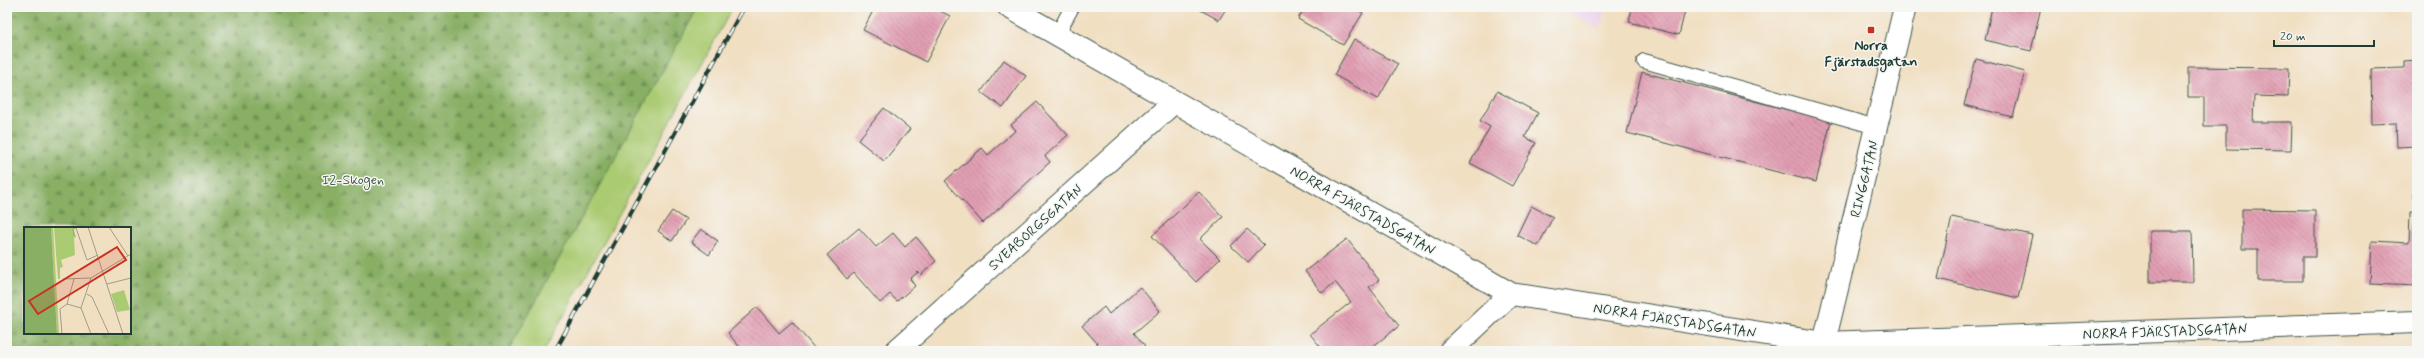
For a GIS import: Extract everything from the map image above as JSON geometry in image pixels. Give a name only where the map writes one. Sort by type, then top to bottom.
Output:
[{"type":"street","name":"NORRA FJÄRSTADSGATAN","points":[[1009,7],[1511,294],[1823,347],[2417,322]]},
{"type":"street","name":"RINGGATAN","points":[[1823,347],[1906,7]]},
{"type":"street","name":"SVEABORGSGATAN","points":[[896,351],[1174,102]]},
{"type":"street","points":[[1450,351],[1511,294]]},
{"type":"lane","points":[[1057,35],[1072,7]]},
{"type":"lane","points":[[1644,61],[1876,128]]},
{"type":"shaded area","points":[[1560,7],[1606,7],[1599,29]]},
{"type":"green space","name":"I2-Skogen","points":[[7,7],[698,7],[508,351],[7,351]]},
{"type":"green space","points":[[698,7],[733,7],[544,351],[508,351]]},
{"type":"building","points":[[875,7],[932,7],[950,16],[926,62],[863,30]]},
{"type":"building","points":[[1195,7],[1227,7],[1219,20]]},
{"type":"building","points":[[1305,7],[1353,7],[1363,13],[1343,45],[1298,19]]},
{"type":"building","points":[[1632,7],[1686,7],[1679,35],[1629,22]]},
{"type":"building","points":[[1992,7],[2041,7],[2031,51],[1985,40]]},
{"type":"building","points":[[1354,39],[1398,64],[1378,99],[1334,75]]},
{"type":"building","points":[[1976,59],[2025,72],[2013,117],[1964,105]]},
{"type":"building","points":[[1004,60],[1026,76],[1003,108],[981,92]]},
{"type":"building","points":[[2417,60],[2417,146],[2397,147],[2396,123],[2372,124],[2371,69],[2404,68],[2404,61]]},
{"type":"building","points":[[2188,67],[2289,68],[2288,97],[2254,96],[2253,122],[2292,122],[2291,150],[2226,149],[2226,126],[2204,126],[2204,97],[2188,97]]},
{"type":"building","points":[[1642,72],[1831,121],[1816,182],[1627,133]]},
{"type":"building","points":[[1497,91],[1538,113],[1525,137],[1536,143],[1512,186],[1470,163],[1490,127],[1480,121]]},
{"type":"building","points":[[1037,102],[1068,135],[1045,156],[1050,162],[983,223],[945,181],[982,148],[988,155],[1016,130],[1011,125]]},
{"type":"building","points":[[884,108],[910,129],[884,161],[858,140]]},
{"type":"building","points":[[2414,176],[2417,176],[2417,199],[2414,199]]},
{"type":"building","points":[[1199,192],[1223,217],[1200,239],[1220,259],[1196,282],[1152,236]]},
{"type":"building","points":[[1531,206],[1553,217],[1538,246],[1517,235]]},
{"type":"building","points":[[2242,209],[2315,210],[2315,257],[2303,257],[2303,281],[2258,281],[2258,249],[2242,249]]},
{"type":"building","points":[[672,211],[686,220],[672,241],[658,231]]},
{"type":"building","points":[[2410,212],[2417,212],[2417,286],[2370,284],[2372,241],[2409,243]]},
{"type":"building","points":[[1952,217],[2032,235],[2018,298],[1938,279]]},
{"type":"building","points":[[859,228],[876,247],[893,233],[905,247],[916,237],[936,261],[921,275],[918,272],[910,279],[915,286],[897,301],[890,294],[880,303],[854,273],[847,279],[827,255]]},
{"type":"building","points":[[701,229],[718,241],[709,255],[691,242]]},
{"type":"building","points":[[1247,229],[1264,245],[1248,262],[1231,246]]},
{"type":"building","points":[[2150,231],[2192,231],[2193,282],[2150,282]]},
{"type":"building","points":[[1347,239],[1379,280],[1369,287],[1399,326],[1367,351],[1324,351],[1310,334],[1351,302],[1335,282],[1322,293],[1305,271]]},
{"type":"building","points":[[1140,287],[1160,311],[1134,333],[1145,346],[1139,351],[1104,351],[1082,326],[1104,307],[1109,314]]},
{"type":"building","points":[[757,307],[779,333],[792,322],[817,351],[743,351],[728,333]]},
{"type":"railway","points":[[555,351],[744,7]]},
{"type":"place","name":"Norra Fjärstadsgatan","points":[[1871,30]]}]
